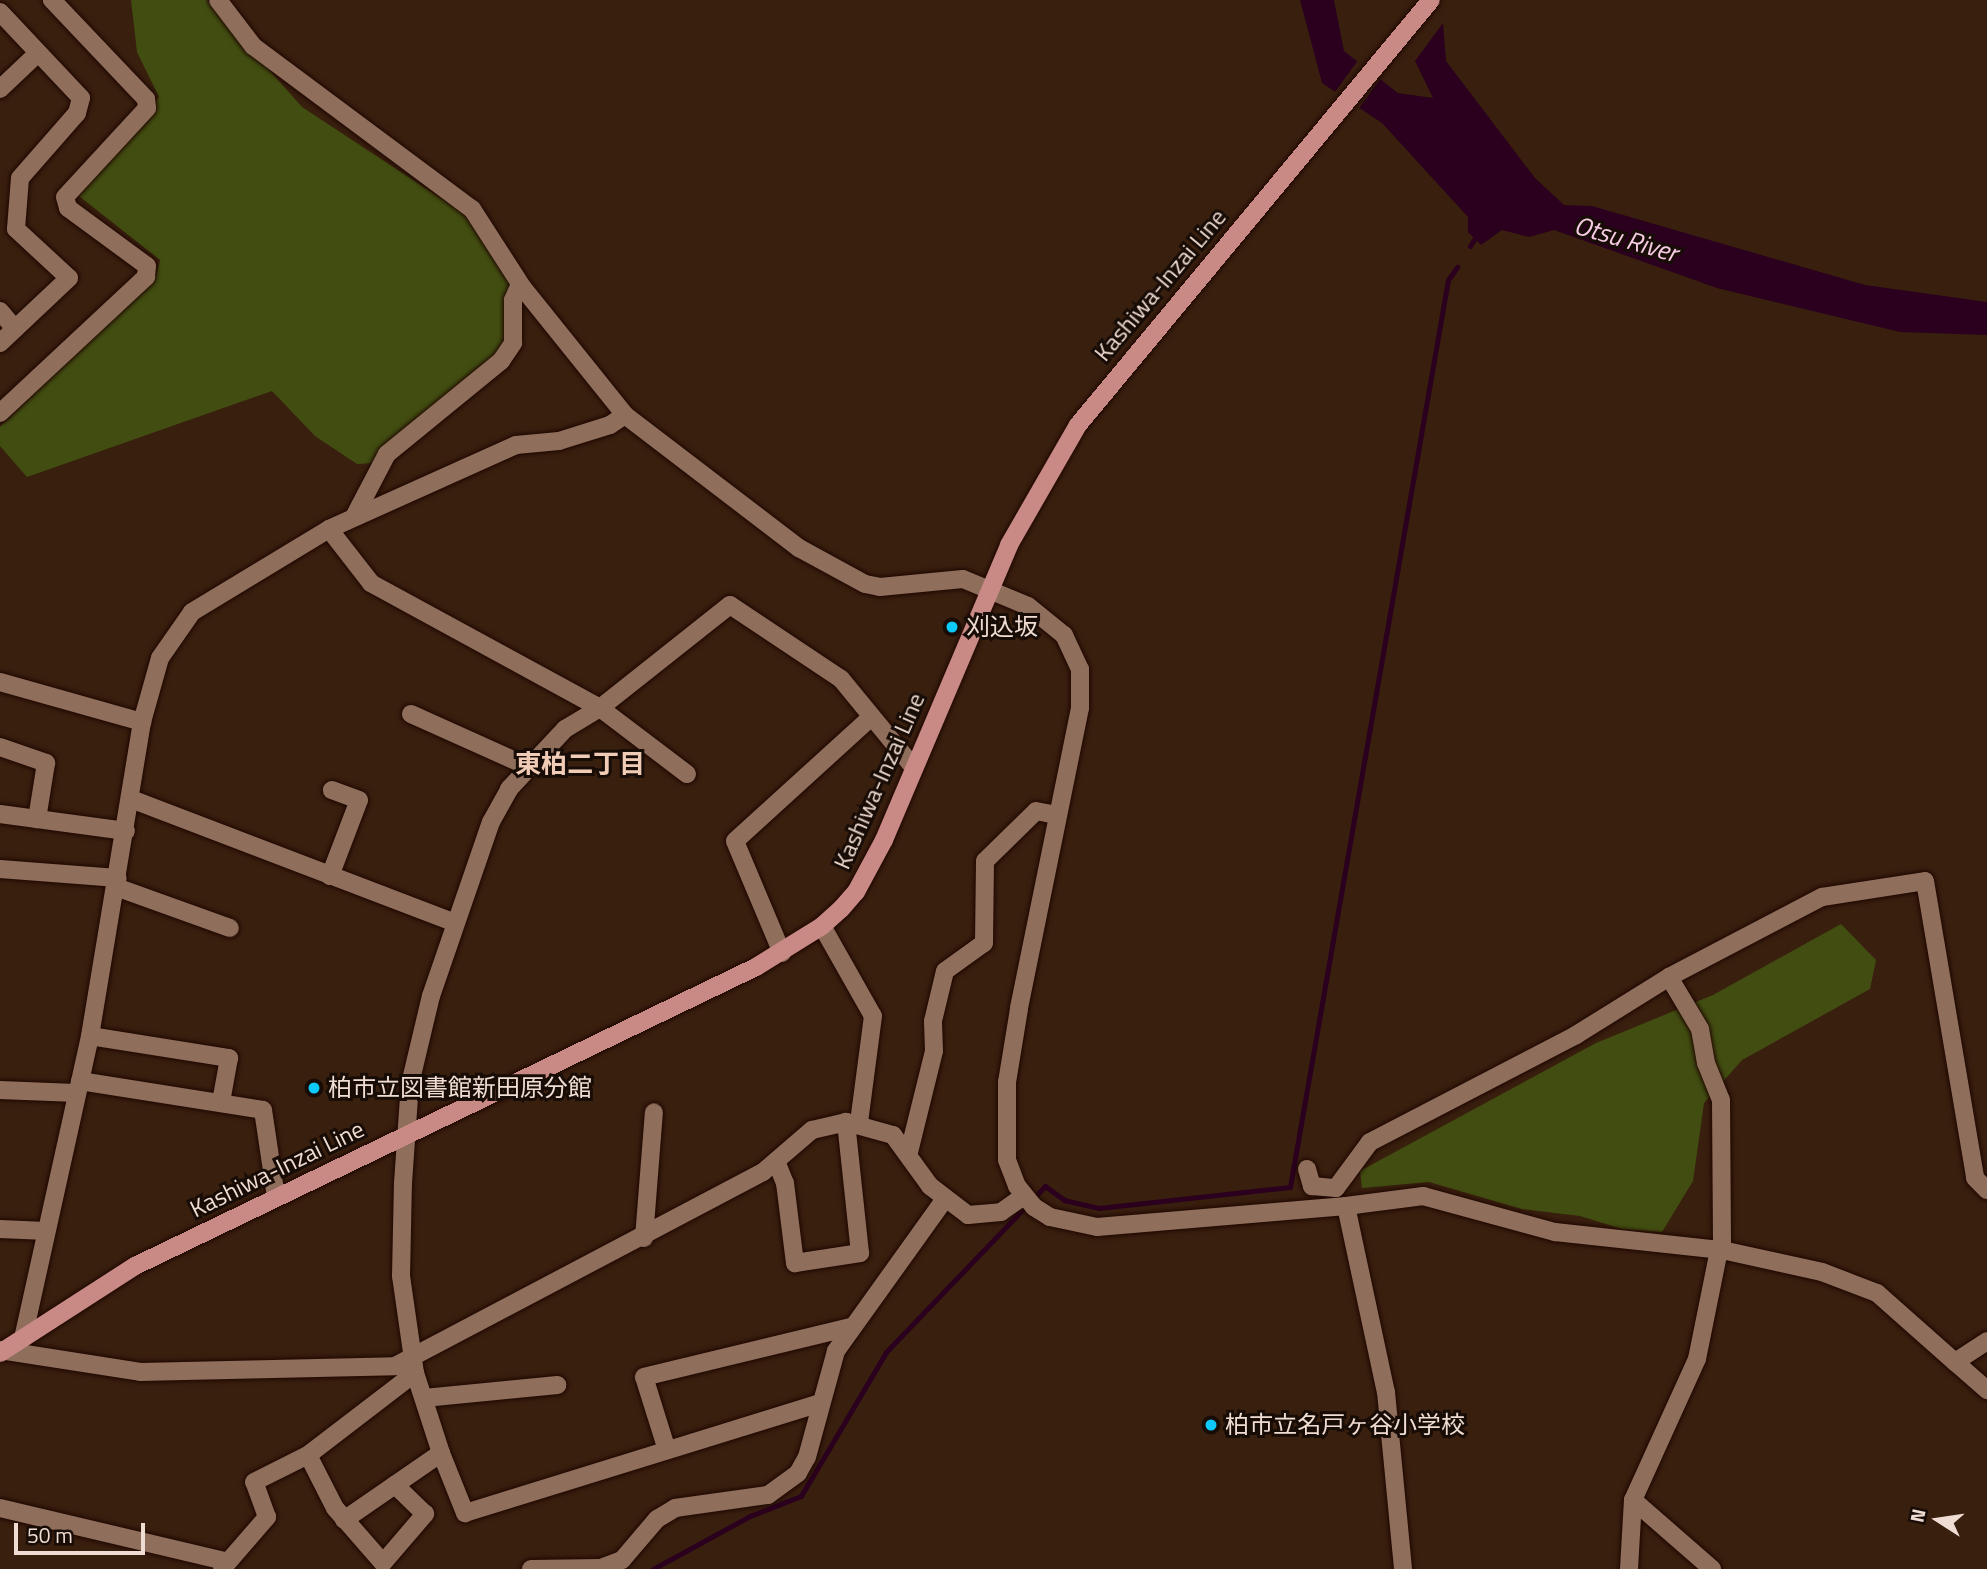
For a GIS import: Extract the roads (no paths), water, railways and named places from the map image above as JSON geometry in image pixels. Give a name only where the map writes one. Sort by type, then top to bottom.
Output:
[{"type":"main road","name":"Kashiwa-Inzai Line","points":[[1,1351],[135,1266],[782,953],[822,926],[856,892],[870,868],[988,589],[1032,502],[1105,387],[1431,0]]},
{"type":"street","points":[[0,413],[146,277],[147,266],[68,208],[65,197],[147,108],[146,99],[52,0]]},
{"type":"street","points":[[218,0],[253,46],[472,209],[520,284],[625,415],[799,548],[865,584],[880,587],[947,579],[988,589],[1050,620],[1074,650],[1080,669],[1080,708],[1056,815],[1007,1082],[1007,1160],[1024,1196],[1050,1217],[1097,1227],[1341,1207],[1423,1196],[1565,1234],[1721,1250],[1822,1272],[1877,1293],[1987,1390]]},
{"type":"street","points":[[0,12],[78,93],[81,105],[20,178],[16,229],[69,278],[0,343]]},
{"type":"street","points":[[0,89],[38,53]]},
{"type":"street","points":[[354,517],[387,454],[501,361],[513,344],[513,300],[520,284]]},
{"type":"street","points":[[0,311],[15,329]]},
{"type":"street","points":[[24,1334],[90,1036],[142,722],[160,658],[192,612],[330,529],[516,445],[559,441],[610,425],[625,415]]},
{"type":"street","points":[[330,529],[371,583],[600,708],[687,775]]},
{"type":"street","points":[[818,1404],[666,1447],[465,1513],[441,1453],[413,1367],[401,1276],[406,1134],[414,1067],[455,923],[491,822],[509,789],[565,729],[600,708],[730,605],[841,679],[870,719],[914,768]]},
{"type":"street","points":[[0,681],[142,722]]},
{"type":"street","points":[[411,714],[529,767]]},
{"type":"street","points":[[782,953],[735,841],[870,719]]},
{"type":"street","points":[[0,747],[46,763],[37,819]]},
{"type":"street","points":[[330,876],[359,800],[332,790]]},
{"type":"street","points":[[131,799],[455,923]]},
{"type":"street","points":[[909,1152],[934,1051],[933,1021],[945,971],[984,943],[985,860],[1036,811],[1056,815]]},
{"type":"street","points":[[0,814],[126,831]]},
{"type":"street","points":[[0,869],[117,882],[230,928]]},
{"type":"street","points":[[1336,1188],[1370,1142],[1576,1035],[1669,977],[1822,897],[1925,881],[1975,1178],[1987,1190]]},
{"type":"street","points":[[776,1161],[785,1183],[795,1263],[860,1253],[853,1123],[873,1016],[822,926]]},
{"type":"street","points":[[1629,1569],[1633,1500],[1697,1359],[1721,1250],[1721,1100],[1706,1063],[1700,1028],[1669,977]]},
{"type":"street","points":[[90,1036],[229,1058],[221,1101]]},
{"type":"street","points":[[0,1090],[78,1087],[221,1101],[263,1110],[276,1197]]},
{"type":"street","points":[[644,1238],[654,1112]]},
{"type":"street","points":[[0,1508],[225,1565],[267,1517],[254,1482],[308,1455],[413,1367],[776,1161],[812,1130],[853,1123],[886,1130],[909,1152],[944,1200],[980,1217],[1001,1212],[1024,1196]]},
{"type":"street","points":[[1307,1170],[1312,1186],[1336,1188]]},
{"type":"street","points":[[1336,1188],[1386,1392],[1403,1569]]},
{"type":"street","points":[[531,1569],[601,1568],[622,1560],[657,1519],[675,1508],[768,1494],[803,1465],[818,1404],[836,1351],[850,1327],[944,1200]]},
{"type":"street","points":[[0,1229],[46,1231]]},
{"type":"street","points":[[666,1447],[644,1377],[850,1327]]},
{"type":"street","points":[[1955,1362],[1987,1341]]},
{"type":"street","points":[[1,1351],[140,1372],[413,1367]]},
{"type":"street","points":[[424,1398],[557,1385]]},
{"type":"street","points":[[344,1520],[441,1453]]},
{"type":"street","points":[[308,1455],[344,1520],[383,1563],[425,1514],[396,1485]]},
{"type":"street","points":[[1633,1500],[1712,1569]]},
{"type":"water","name":"Otsu River","points":[[1300,0],[1334,0],[1344,51],[1398,93],[1433,98],[1415,61],[1443,23],[1446,61],[1535,178],[1564,205],[1592,206],[1865,285],[1987,302],[1987,335],[1900,332],[1717,288],[1554,230],[1529,237],[1502,230],[1481,245],[1468,232],[1468,217],[1382,123],[1322,83]]},
{"type":"waterway","points":[[1470,246],[1478,233]]},
{"type":"waterway","points":[[653,1569],[750,1516],[801,1496],[886,1352],[1045,1186],[1064,1200],[1099,1208],[1290,1187],[1448,280],[1457,267]]},
{"type":"place","name":"刈込坂","points":[[952,627]]},
{"type":"place","name":"柏市立図書館新田原分館","points":[[314,1088]]},
{"type":"place","name":"柏市立名戸ヶ谷小学校","points":[[1211,1425]]},
{"type":"district","name":"東柏二丁目","points":[[580,764]]}]
